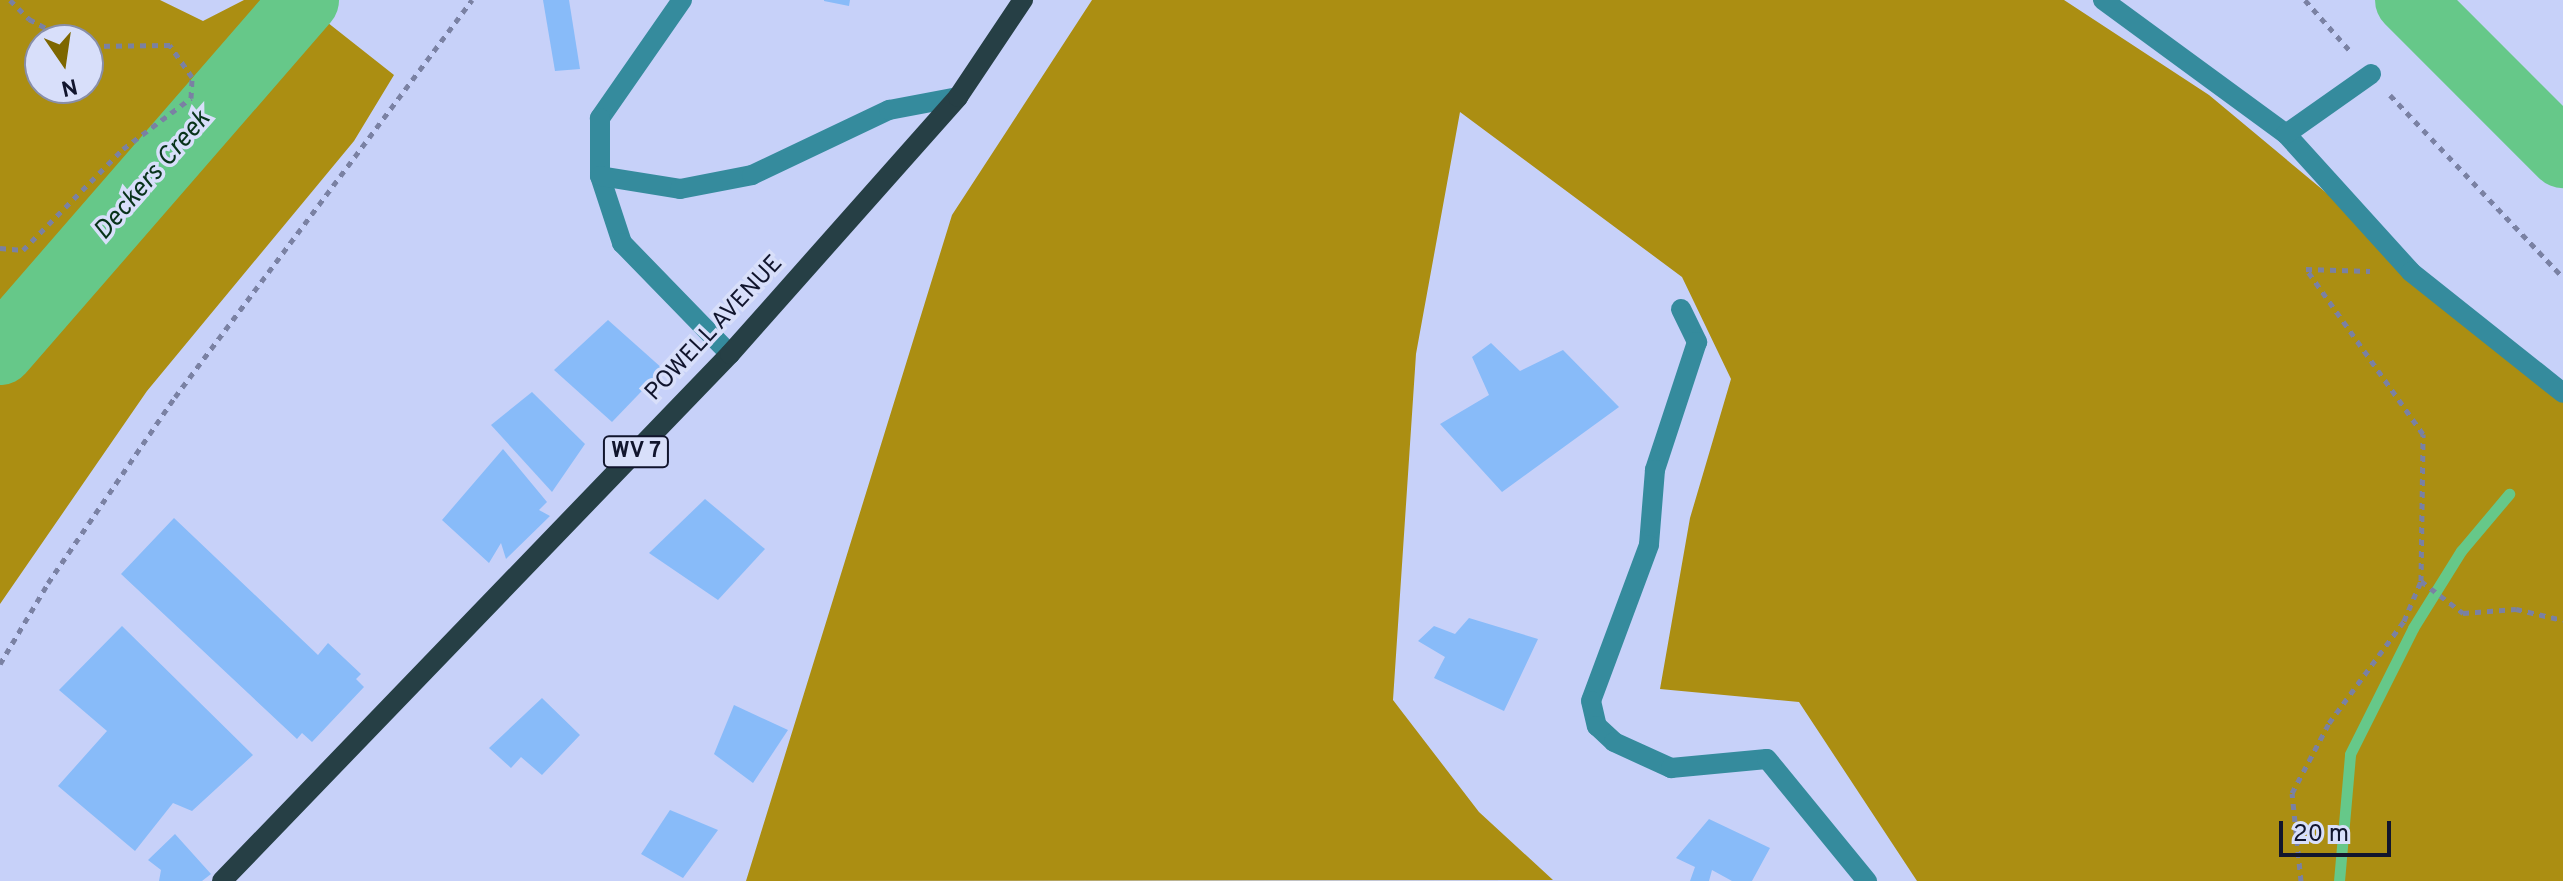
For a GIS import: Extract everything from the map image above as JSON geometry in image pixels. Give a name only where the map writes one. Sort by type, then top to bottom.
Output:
[{"type":"main road","name":"POWELL AVENUE","points":[[222,881],[730,354],[958,97],[1023,0]]},
{"type":"street","points":[[682,0],[600,118],[600,176],[622,243],[730,354]]},
{"type":"street","points":[[2103,0],[2286,134],[2411,272],[2563,393]]},
{"type":"street","points":[[2286,134],[2371,74]]},
{"type":"street","points":[[600,176],[680,189],[752,175],[889,110],[958,97]]},
{"type":"street","points":[[1681,309],[1697,342],[1655,470],[1649,545],[1591,701],[1597,726],[1614,742],[1671,768],[1767,759],[1867,881]]},
{"type":"path","points":[[10,0],[38,24]]},
{"type":"path","points":[[0,664],[48,583],[175,397],[472,0]]},
{"type":"path","points":[[2305,0],[2563,277]]},
{"type":"path","points":[[0,248],[23,250],[123,149],[191,98],[192,77],[170,45],[104,46]]},
{"type":"path","points":[[2301,881],[2292,793],[2329,723],[2404,621],[2421,581],[2423,434],[2306,269],[2411,272]]},
{"type":"path","points":[[2421,581],[2463,613],[2516,609],[2563,620]]},
{"type":"shaded area","points":[[0,0],[160,0],[203,21],[244,0],[299,0],[394,75],[354,141],[147,391],[0,604]]},
{"type":"shaded area","points":[[1092,0],[2064,0],[2209,95],[2563,390],[2563,881],[1917,881],[1799,702],[1660,689],[1690,518],[1731,379],[1682,277],[1460,112],[1416,354],[1393,700],[1479,812],[1553,880],[746,881],[952,215]]},
{"type":"building","points":[[543,0],[569,0],[580,69],[555,71]]},
{"type":"building","points":[[824,0],[850,0],[849,6]]},
{"type":"building","points":[[608,320],[663,369],[612,422],[554,370]]},
{"type":"building","points":[[1491,343],[1520,371],[1563,350],[1619,407],[1502,492],[1440,424],[1489,395],[1472,357]]},
{"type":"building","points":[[532,392],[585,444],[552,492],[491,425]]},
{"type":"building","points":[[503,449],[547,502],[539,510],[550,516],[506,559],[501,543],[489,563],[442,520]]},
{"type":"building","points":[[705,499],[765,549],[718,600],[649,553]]},
{"type":"building","points":[[174,518],[318,655],[328,643],[361,674],[356,679],[364,687],[312,742],[302,733],[297,739],[121,574]]},
{"type":"building","points":[[1469,618],[1538,639],[1504,711],[1434,678],[1445,657],[1418,641],[1434,626],[1455,634]]},
{"type":"building","points":[[122,626],[253,755],[192,811],[173,803],[135,851],[58,786],[107,731],[59,690]]},
{"type":"building","points":[[542,698],[580,735],[542,775],[521,757],[511,768],[489,748]]},
{"type":"building","points":[[734,705],[788,730],[753,783],[714,754]]},
{"type":"building","points":[[670,810],[718,830],[683,878],[641,854]]},
{"type":"building","points":[[1709,819],[1770,848],[1752,881],[1732,881],[1712,870],[1709,881],[1690,881],[1695,867],[1676,858]]},
{"type":"building","points":[[175,834],[211,874],[202,881],[159,881],[161,870],[148,860]]},
{"type":"waterway","name":"Deckers Creek","points":[[0,351],[305,0]]},
{"type":"waterway","name":"Deckers Creek","points":[[2409,0],[2563,154]]},
{"type":"waterway","points":[[2339,881],[2350,754],[2413,628],[2461,551],[2509,494]]}]
